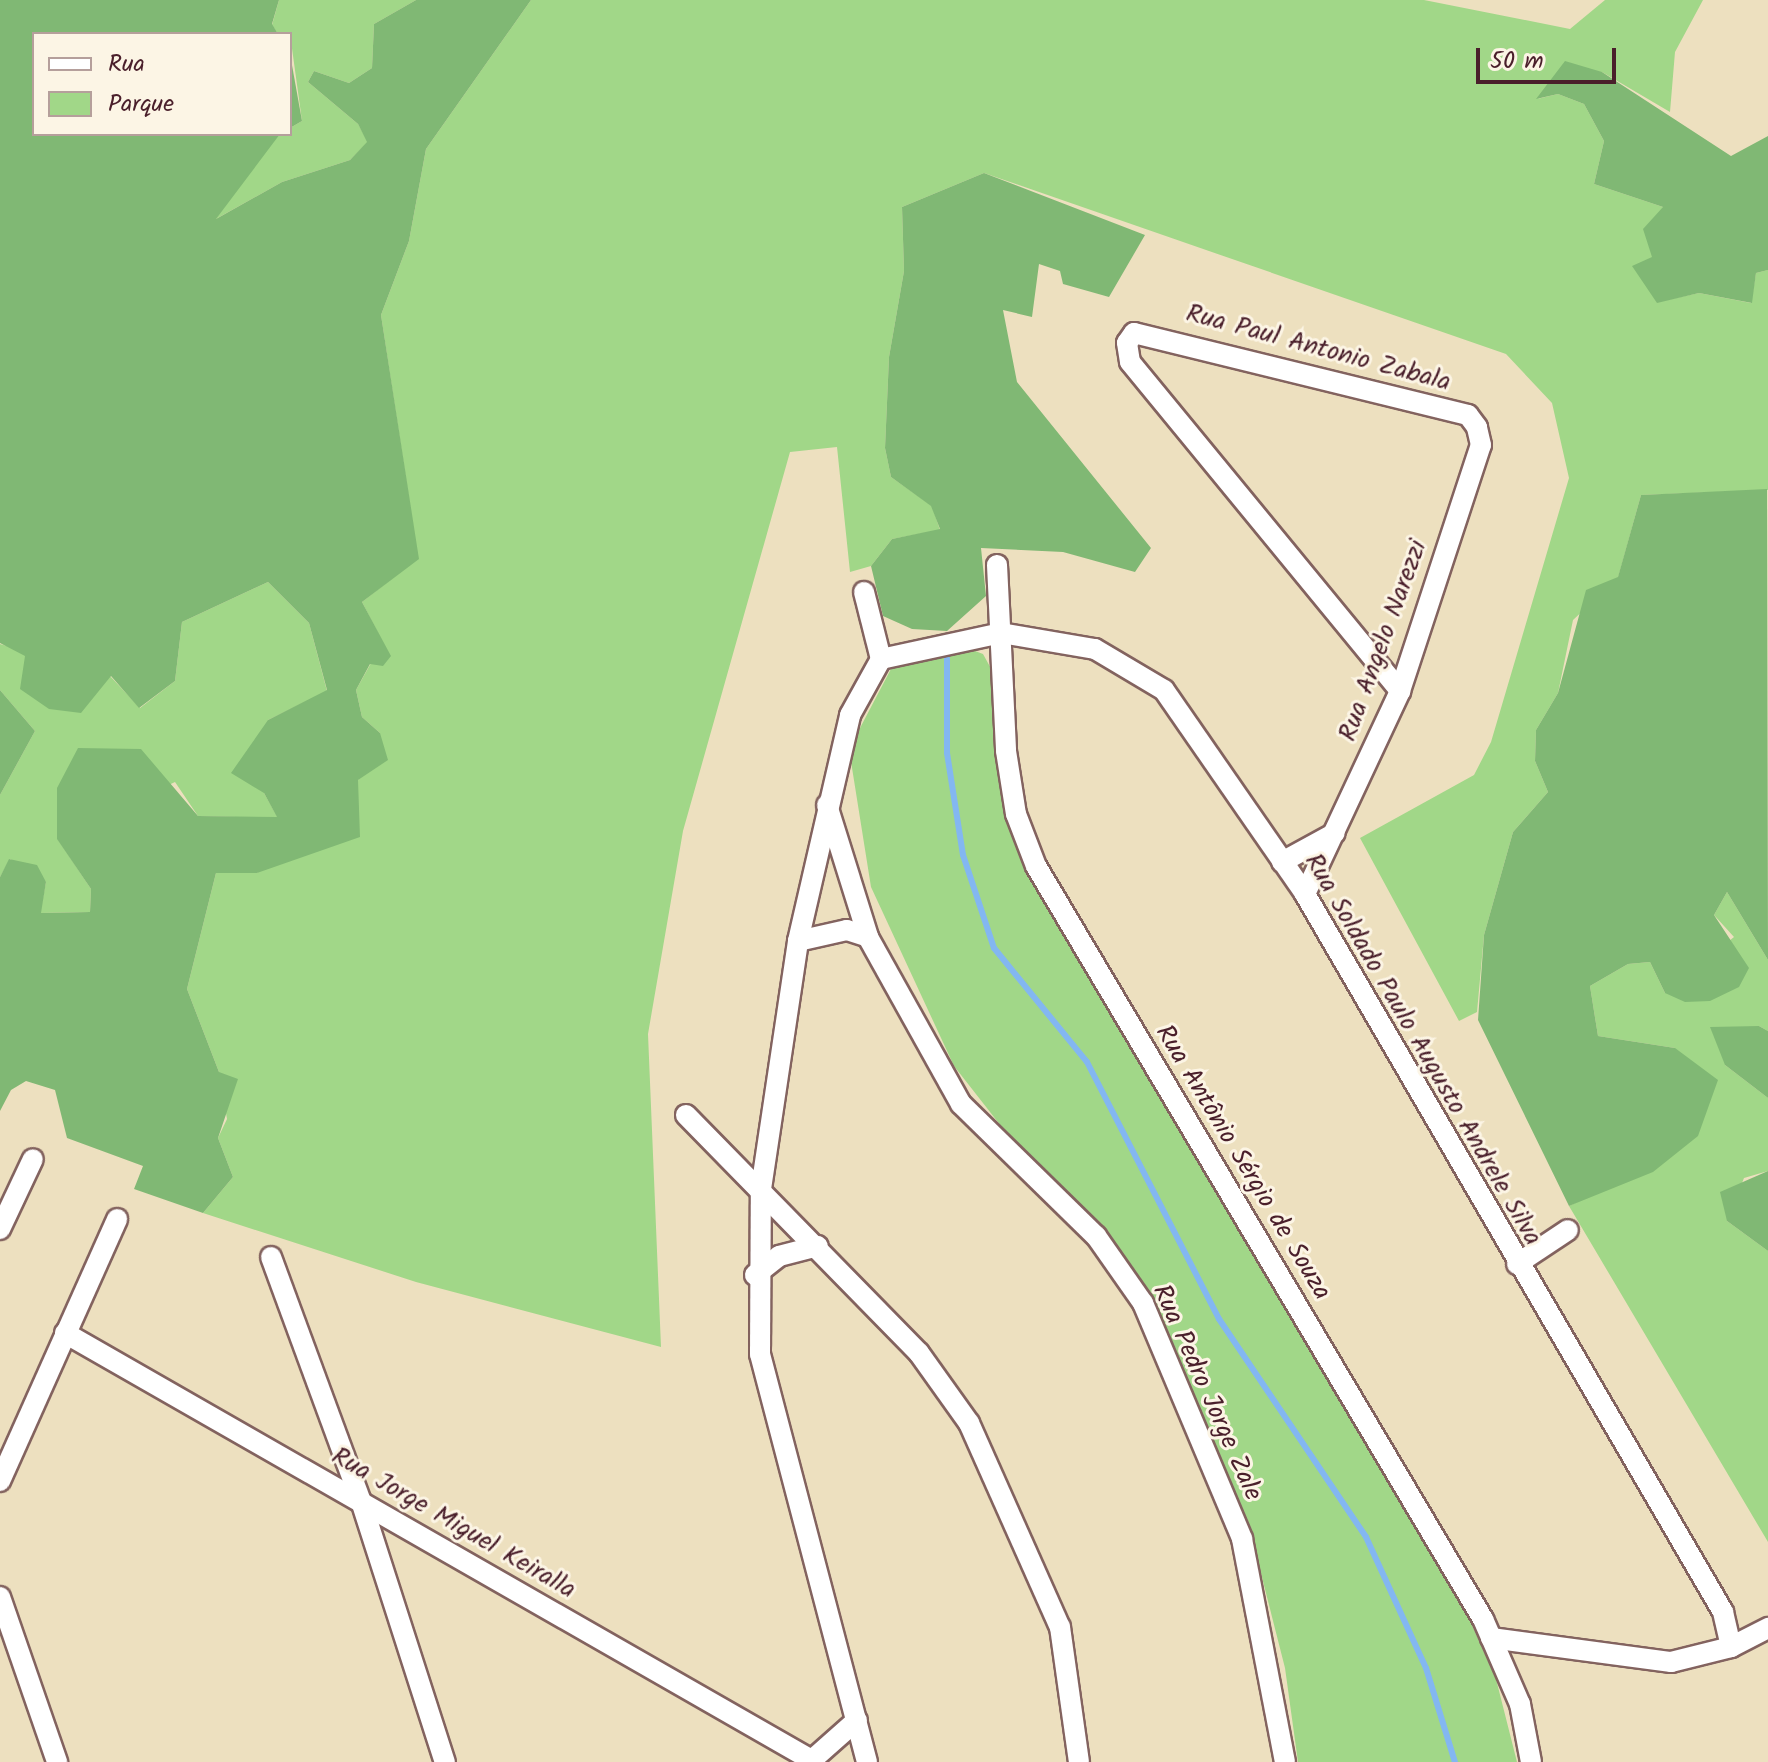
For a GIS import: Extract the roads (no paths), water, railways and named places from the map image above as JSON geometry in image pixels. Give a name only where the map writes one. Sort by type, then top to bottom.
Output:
[{"type":"street","name":"Rua Paul Antonio Zabala","points":[[1400,691],[1130,362],[1127,343],[1148,331],[1468,415],[1481,445]]},
{"type":"street","name":"Rua Angelo Narezzi","points":[[1305,894],[1400,691],[1481,445]]},
{"type":"street","name":"Rua Antônio Sérgio de Souza","points":[[997,565],[1006,751],[1016,814],[1036,866],[1491,1638],[1520,1704],[1531,1762]]},
{"type":"street","points":[[864,592],[881,659],[850,715],[826,801],[798,941],[761,1189],[755,1275],[760,1354],[867,1762]]},
{"type":"street","name":"Rua Soldado Paulo Augusto Andrele Silva","points":[[881,659],[1001,633],[1095,649],[1164,690],[1305,894],[1517,1264],[1723,1612],[1731,1647]]},
{"type":"street","name":"Rua Pedro Jorge Zale","points":[[826,801],[868,937],[961,1104],[1096,1236],[1143,1303],[1242,1539],[1285,1762]]},
{"type":"street","points":[[1282,862],[1335,833]]},
{"type":"street","points":[[798,941],[847,930],[868,937]]},
{"type":"street","points":[[686,1115],[818,1246],[919,1353],[969,1423],[1060,1627],[1079,1762]]},
{"type":"street","points":[[0,1229],[8,1191],[33,1159]]},
{"type":"street","points":[[0,1481],[117,1219]]},
{"type":"street","points":[[1517,1264],[1568,1230]]},
{"type":"street","points":[[755,1275],[779,1256],[818,1246]]},
{"type":"street","points":[[271,1257],[361,1501],[445,1762]]},
{"type":"street","name":"Rua Jorge Miguel Keiralla","points":[[65,1333],[813,1761]]},
{"type":"street","points":[[0,1597],[57,1762]]},
{"type":"street","points":[[1491,1638],[1671,1662],[1731,1647],[1768,1628]]},
{"type":"street","points":[[813,1761],[857,1720]]},
{"type":"waterway","points":[[947,659],[947,753],[963,855],[994,948],[1087,1062],[1219,1319],[1366,1537],[1426,1668],[1455,1762]]}]
